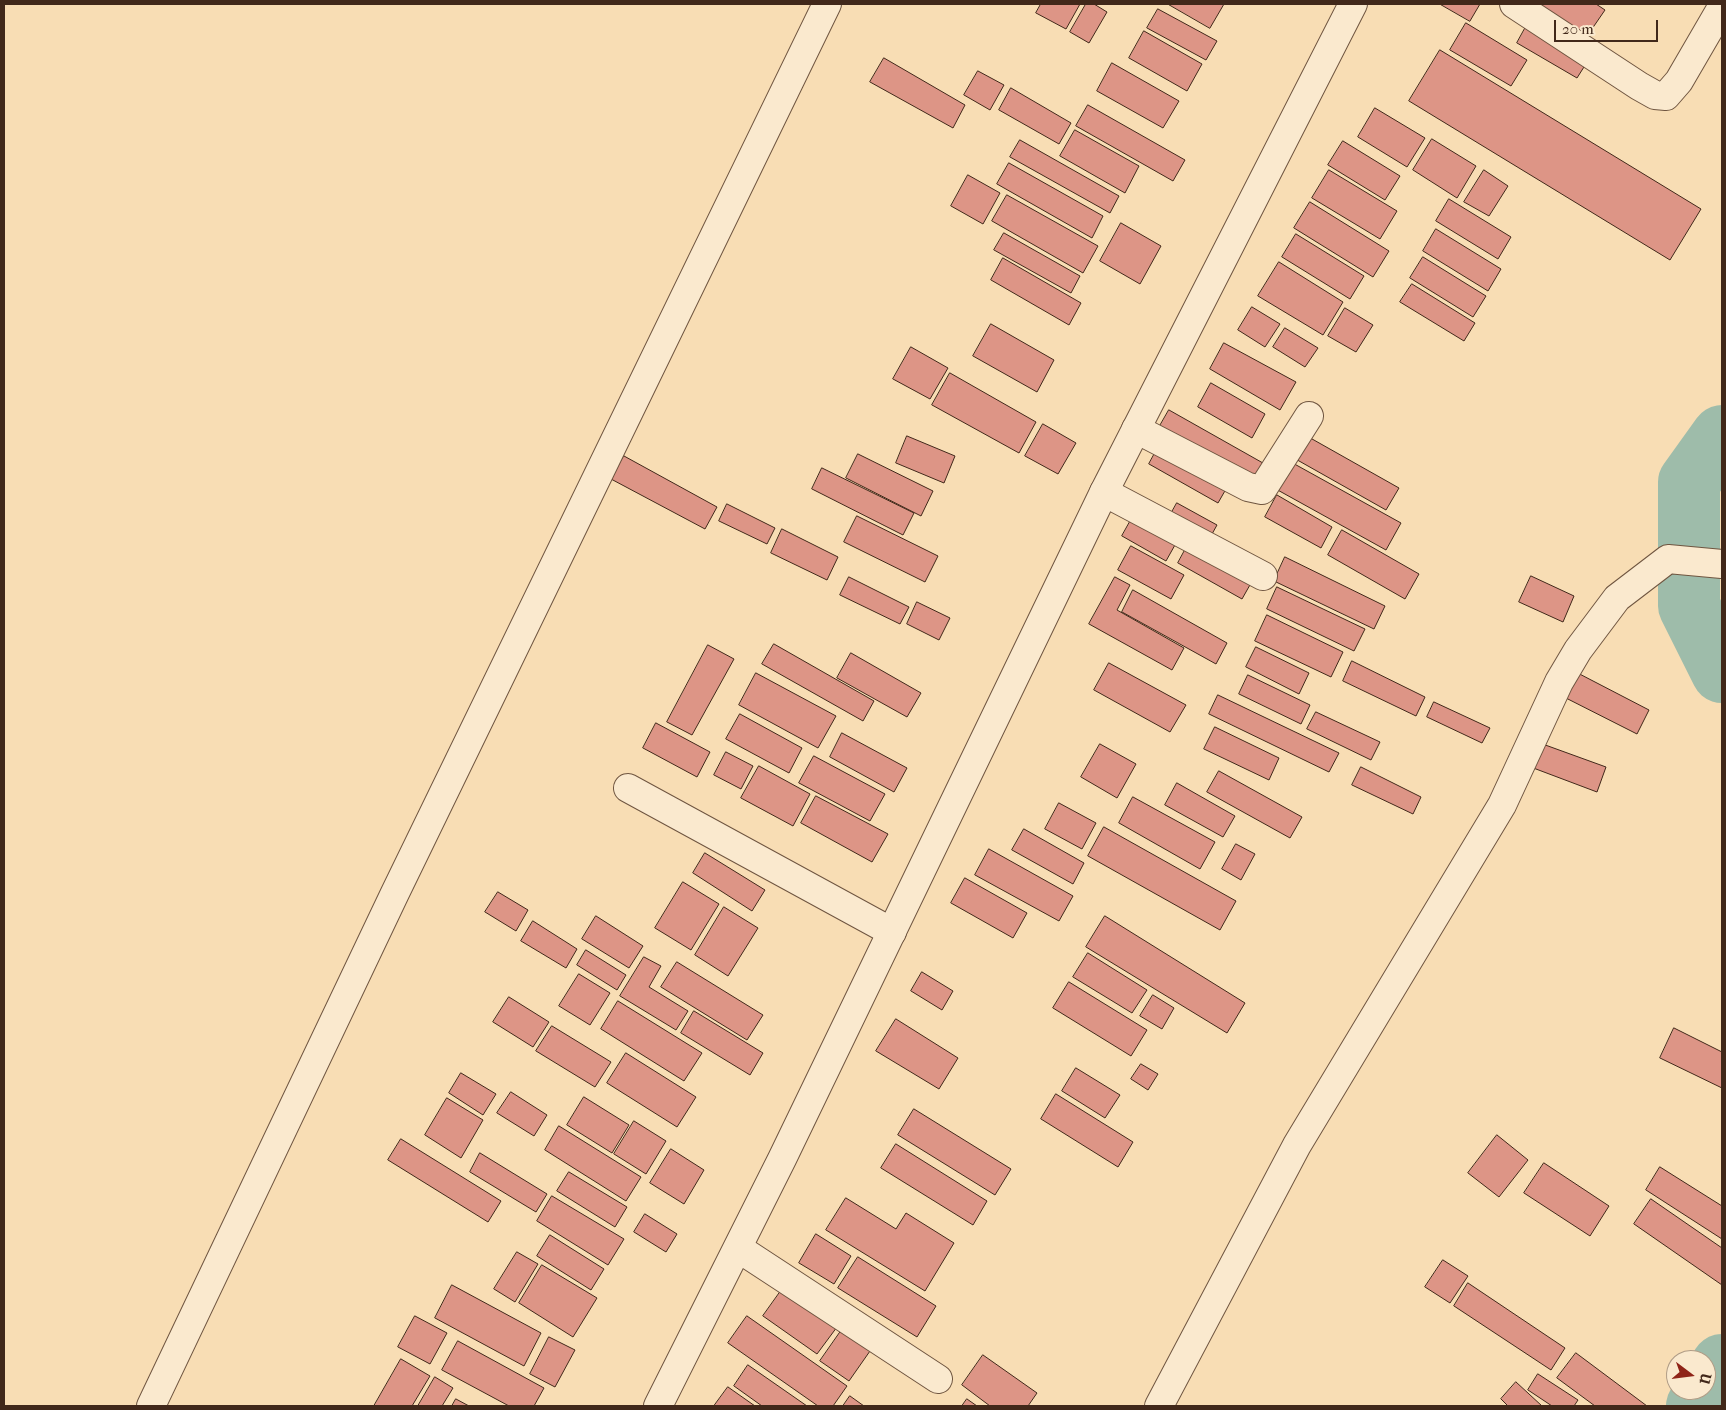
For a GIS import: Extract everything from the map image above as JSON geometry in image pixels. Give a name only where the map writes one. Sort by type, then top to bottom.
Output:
[{"type":"street","points":[[151,1406],[395,893],[826,4]]},
{"type":"street","points":[[658,1406],[738,1248],[1104,492],[1353,4]]},
{"type":"street","points":[[1514,4],[1639,86],[1656,95],[1666,96],[1679,81],[1722,7]]},
{"type":"street","points":[[1136,429],[1248,487],[1262,490],[1309,416]]},
{"type":"street","points":[[1104,492],[1263,576]]},
{"type":"street","points":[[1159,1406],[1297,1146],[1502,805],[1559,682],[1578,650],[1617,598],[1668,559],[1719,564]]},
{"type":"street","points":[[628,788],[892,932]]},
{"type":"street","points":[[738,1248],[938,1378]]},
{"type":"building","points":[[1041,4],[1080,4],[1066,29],[1036,13]]},
{"type":"building","points":[[1086,4],[1094,4],[1107,12],[1089,43],[1070,32]]},
{"type":"building","points":[[1168,4],[1224,4],[1210,28]]},
{"type":"building","points":[[1440,4],[1480,4],[1470,21]]},
{"type":"building","points":[[1529,4],[1596,4],[1605,10],[1583,42]]},
{"type":"building","points":[[1158,9],[1217,41],[1206,60],[1147,28]]},
{"type":"building","points":[[1466,23],[1527,60],[1511,86],[1450,50]]},
{"type":"building","points":[[1528,23],[1589,59],[1577,78],[1517,43]]},
{"type":"building","points":[[1144,31],[1202,64],[1187,91],[1129,58]]},
{"type":"building","points":[[1440,50],[1701,209],[1670,260],[1409,101]]},
{"type":"building","points":[[884,58],[965,105],[953,128],[870,82]]},
{"type":"building","points":[[1112,63],[1179,101],[1163,128],[1097,91]]},
{"type":"building","points":[[978,71],[1004,85],[990,110],[964,95]]},
{"type":"building","points":[[1011,88],[1071,123],[1059,144],[999,110]]},
{"type":"building","points":[[1088,105],[1185,160],[1173,181],[1076,126]]},
{"type":"building","points":[[1375,108],[1425,138],[1407,167],[1358,137]]},
{"type":"building","points":[[1075,130],[1139,166],[1125,193],[1060,156]]},
{"type":"building","points":[[1432,139],[1476,166],[1457,198],[1413,170]]},
{"type":"building","points":[[1020,140],[1119,196],[1110,213],[1010,157]]},
{"type":"building","points":[[1343,141],[1400,176],[1385,200],[1328,165]]},
{"type":"building","points":[[1009,163],[1103,216],[1092,238],[997,184]]},
{"type":"building","points":[[1329,170],[1397,211],[1380,239],[1312,198]]},
{"type":"building","points":[[1484,170],[1508,186],[1489,216],[1464,202]]},
{"type":"building","points":[[968,175],[1000,193],[983,224],[951,206]]},
{"type":"building","points":[[1007,195],[1098,246],[1083,273],[992,221]]},
{"type":"building","points":[[1449,199],[1511,237],[1498,259],[1436,221]]},
{"type":"building","points":[[1310,202],[1389,251],[1373,277],[1294,228]]},
{"type":"building","points":[[1121,223],[1161,246],[1140,284],[1100,261]]},
{"type":"building","points":[[1436,229],[1501,269],[1488,291],[1423,251]]},
{"type":"building","points":[[1004,233],[1080,276],[1071,293],[994,250]]},
{"type":"building","points":[[1296,234],[1364,276],[1350,299],[1282,257]]},
{"type":"building","points":[[1423,257],[1486,296],[1473,317],[1410,278]]},
{"type":"building","points":[[1003,258],[1081,303],[1069,325],[991,280]]},
{"type":"building","points":[[1279,262],[1343,302],[1323,335],[1258,296]]},
{"type":"building","points":[[1412,284],[1475,323],[1464,341],[1400,302]]},
{"type":"building","points":[[1252,307],[1280,324],[1265,347],[1238,330]]},
{"type":"building","points":[[1345,308],[1373,325],[1356,352],[1328,336]]},
{"type":"building","points":[[991,324],[1054,360],[1037,392],[973,356]]},
{"type":"building","points":[[1285,328],[1318,348],[1305,367],[1273,347]]},
{"type":"building","points":[[1224,343],[1296,382],[1280,410],[1210,369]]},
{"type":"building","points":[[911,347],[948,368],[930,399],[893,379]]},
{"type":"building","points":[[950,373],[1036,422],[1019,453],[932,405]]},
{"type":"building","points":[[1211,383],[1265,414],[1252,438],[1198,407]]},
{"type":"building","points":[[1169,410],[1270,467],[1258,488],[1157,431]]},
{"type":"building","points":[[1043,424],[1076,443],[1058,474],[1025,456]]},
{"type":"building","points":[[1305,435],[1399,488],[1386,510],[1292,457]]},
{"type":"building","points":[[907,436],[955,456],[944,483],[896,463]]},
{"type":"building","points":[[1161,442],[1230,482],[1218,503],[1149,464]]},
{"type":"building","points":[[858,454],[933,491],[921,516],[846,478]]},
{"type":"building","points":[[624,456],[717,507],[705,529],[611,479]]},
{"type":"building","points":[[1289,461],[1401,523],[1386,550],[1274,488]]},
{"type":"building","points":[[822,468],[914,513],[903,535],[812,489]]},
{"type":"building","points":[[1277,495],[1332,527],[1321,548],[1265,517]]},
{"type":"building","points":[[1177,503],[1217,525],[1207,543],[1167,521]]},
{"type":"building","points":[[727,504],[775,528],[767,544],[719,521]]},
{"type":"building","points":[[1136,511],[1180,536],[1166,561],[1122,536]]},
{"type":"building","points":[[857,516],[938,556],[925,582],[844,542]]},
{"type":"building","points":[[782,529],[838,557],[827,580],[771,553]]},
{"type":"building","points":[[1342,530],[1419,574],[1405,599],[1328,555]]},
{"type":"building","points":[[1191,539],[1255,576],[1242,599],[1178,563]]},
{"type":"building","points":[[1131,546],[1184,575],[1171,599],[1118,570]]},
{"type":"building","points":[[1285,557],[1385,606],[1374,629],[1274,581]]},
{"type":"building","points":[[1531,576],[1574,596],[1563,622],[1519,602]]},
{"type":"building","points":[[849,577],[909,607],[900,624],[840,595]]},
{"type":"building","points":[[1115,577],[1130,585],[1117,610],[1184,648],[1172,670],[1089,624]]},
{"type":"building","points":[[1277,587],[1365,629],[1354,651],[1267,609]]},
{"type":"building","points":[[1133,590],[1227,643],[1216,664],[1122,612]]},
{"type":"building","points":[[917,602],[950,618],[939,640],[907,624]]},
{"type":"building","points":[[1267,615],[1343,652],[1331,677],[1255,641]]},
{"type":"building","points":[[774,644],[874,701],[863,721],[762,664]]},
{"type":"building","points":[[708,645],[734,659],[692,735],[667,722]]},
{"type":"building","points":[[1256,647],[1309,673],[1299,694],[1246,667]]},
{"type":"building","points":[[851,653],[921,693],[907,717],[837,678]]},
{"type":"building","points":[[1352,661],[1425,697],[1416,716],[1343,681]]},
{"type":"building","points":[[1109,663],[1186,705],[1170,732],[1094,690]]},
{"type":"building","points":[[1568,668],[1649,710],[1637,734],[1556,693]]},
{"type":"building","points":[[756,673],[836,716],[818,748],[739,705]]},
{"type":"building","points":[[1248,675],[1310,705],[1301,724],[1239,694]]},
{"type":"building","points":[[1218,695],[1339,753],[1329,772],[1209,714]]},
{"type":"building","points":[[1434,702],[1490,728],[1482,743],[1427,717]]},
{"type":"building","points":[[1316,712],[1380,742],[1371,760],[1307,729]]},
{"type":"building","points":[[740,714],[802,748],[789,773],[726,739]]},
{"type":"building","points":[[656,723],[710,752],[697,777],[643,748]]},
{"type":"building","points":[[1215,727],[1279,758],[1269,780],[1204,749]]},
{"type":"building","points":[[842,733],[907,768],[894,792],[830,757]]},
{"type":"building","points":[[1537,742],[1606,767],[1597,792],[1528,766]]},
{"type":"building","points":[[1100,744],[1136,764],[1117,798],[1081,777]]},
{"type":"building","points":[[726,752],[753,766],[741,789],[714,775]]},
{"type":"building","points":[[814,756],[885,794],[870,821],[799,783]]},
{"type":"building","points":[[759,766],[810,794],[793,826],[741,798]]},
{"type":"building","points":[[1361,767],[1421,797],[1413,814],[1352,785]]},
{"type":"building","points":[[1219,771],[1302,817],[1290,838],[1207,792]]},
{"type":"building","points":[[1177,783],[1235,816],[1223,837],[1165,805]]},
{"type":"building","points":[[816,796],[888,834],[872,862],[801,823]]},
{"type":"building","points":[[1133,797],[1215,842],[1200,869],[1119,823]]},
{"type":"building","points":[[1059,803],[1096,823],[1082,849],[1045,829]]},
{"type":"building","points":[[1104,827],[1236,901],[1220,930],[1088,856]]},
{"type":"building","points":[[1024,829],[1084,863],[1073,884],[1012,850]]},
{"type":"building","points":[[1236,844],[1255,854],[1241,880],[1222,869]]},
{"type":"building","points":[[989,849],[1073,896],[1059,921],[975,875]]},
{"type":"building","points":[[705,853],[765,890],[752,911],[693,873]]},
{"type":"building","points":[[965,878],[1027,913],[1013,938],[951,903]]},
{"type":"building","points":[[683,882],[719,904],[691,950],[655,928]]},
{"type":"building","points":[[498,892],[528,910],[516,931],[485,912]]},
{"type":"building","points":[[724,907],[758,928],[728,976],[695,955]]},
{"type":"building","points":[[596,916],[643,946],[629,968],[582,939]]},
{"type":"building","points":[[1105,916],[1245,1003],[1227,1033],[1086,947]]},
{"type":"building","points":[[533,921],[577,949],[566,968],[521,941]]},
{"type":"building","points":[[586,950],[626,975],[617,990],[577,965]]},
{"type":"building","points":[[1088,953],[1147,990],[1132,1013],[1073,977]]},
{"type":"building","points":[[644,957],[661,966],[649,987],[688,1011],[676,1030],[620,996]]},
{"type":"building","points":[[677,962],[763,1015],[747,1040],[661,987]]},
{"type":"building","points":[[922,972],[953,991],[942,1010],[911,991]]},
{"type":"building","points":[[579,974],[610,993],[590,1025],[559,1006]]},
{"type":"building","points":[[1069,982],[1147,1030],[1131,1056],[1053,1008]]},
{"type":"building","points":[[1153,995],[1174,1008],[1162,1029],[1140,1016]]},
{"type":"building","points":[[509,997],[549,1022],[533,1047],[493,1022]]},
{"type":"building","points":[[618,1001],[702,1053],[684,1081],[601,1029]]},
{"type":"building","points":[[694,1011],[763,1053],[750,1075],[681,1033]]},
{"type":"building","points":[[896,1019],[958,1058],[939,1089],[876,1051]]},
{"type":"building","points":[[552,1026],[611,1062],[595,1087],[536,1051]]},
{"type":"building","points":[[1674,1028],[1722,1052],[1722,1088],[1660,1058]]},
{"type":"building","points":[[626,1053],[696,1097],[677,1127],[607,1083]]},
{"type":"building","points":[[1141,1064],[1158,1074],[1148,1090],[1131,1079]]},
{"type":"building","points":[[1076,1068],[1120,1095],[1105,1118],[1062,1091]]},
{"type":"building","points":[[461,1073],[496,1094],[483,1115],[449,1093]]},
{"type":"building","points":[[511,1092],[547,1115],[534,1136],[497,1113]]},
{"type":"building","points":[[1056,1094],[1133,1142],[1118,1167],[1041,1119]]},
{"type":"building","points":[[584,1097],[629,1125],[612,1153],[567,1125]]},
{"type":"building","points":[[447,1098],[483,1120],[461,1158],[425,1135]]},
{"type":"building","points":[[914,1109],[1011,1169],[995,1195],[898,1135]]},
{"type":"building","points":[[634,1121],[666,1141],[646,1174],[614,1154]]},
{"type":"building","points":[[559,1126],[641,1177],[626,1201],[545,1150]]},
{"type":"building","points":[[1497,1135],[1528,1160],[1499,1197],[1468,1173]]},
{"type":"building","points":[[401,1139],[501,1201],[488,1222],[388,1160]]},
{"type":"building","points":[[896,1144],[987,1201],[973,1225],[881,1168]]},
{"type":"building","points":[[671,1149],[704,1170],[684,1204],[650,1183]]},
{"type":"building","points":[[480,1153],[547,1194],[536,1212],[470,1172]]},
{"type":"building","points":[[1544,1163],[1609,1206],[1590,1236],[1524,1193]]},
{"type":"building","points":[[1660,1167],[1722,1206],[1722,1239],[1646,1190]]},
{"type":"building","points":[[569,1172],[627,1207],[615,1227],[557,1191]]},
{"type":"building","points":[[552,1196],[624,1239],[608,1265],[537,1221]]},
{"type":"building","points":[[846,1198],[896,1229],[906,1213],[954,1243],[925,1291],[826,1230]]},
{"type":"building","points":[[1651,1199],[1722,1248],[1722,1285],[1634,1224]]},
{"type":"building","points":[[645,1214],[677,1234],[666,1252],[634,1232]]},
{"type":"building","points":[[816,1234],[851,1256],[834,1284],[799,1263]]},
{"type":"building","points":[[550,1235],[604,1269],[591,1290],[537,1256]]},
{"type":"building","points":[[517,1252],[538,1264],[515,1302],[494,1289]]},
{"type":"building","points":[[858,1257],[936,1306],[917,1337],[838,1288]]},
{"type":"building","points":[[1443,1260],[1468,1276],[1450,1303],[1425,1287]]},
{"type":"building","points":[[542,1265],[597,1298],[573,1337],[519,1303]]},
{"type":"building","points":[[1468,1283],[1565,1348],[1551,1370],[1454,1306]]},
{"type":"building","points":[[452,1285],[541,1333],[524,1366],[435,1318]]},
{"type":"building","points":[[783,1288],[837,1327],[817,1354],[763,1316]]},
{"type":"building","points":[[415,1316],[447,1333],[430,1364],[398,1347]]},
{"type":"building","points":[[747,1316],[847,1386],[833,1406],[818,1406],[728,1343]]},
{"type":"building","points":[[841,1331],[870,1351],[849,1381],[820,1361]]},
{"type":"building","points":[[549,1337],[575,1350],[555,1387],[530,1374]]},
{"type":"building","points":[[458,1341],[544,1388],[534,1406],[509,1406],[442,1370]]},
{"type":"building","points":[[1576,1353],[1647,1406],[1595,1406],[1557,1378]]},
{"type":"building","points":[[983,1355],[1037,1393],[1028,1406],[990,1406],[962,1385]]},
{"type":"building","points":[[401,1359],[430,1376],[412,1406],[374,1406]]},
{"type":"building","points":[[748,1365],[807,1406],[762,1406],[734,1386]]},
{"type":"building","points":[[1538,1374],[1578,1400],[1574,1406],[1552,1406],[1528,1390]]},
{"type":"building","points":[[435,1377],[453,1388],[442,1406],[418,1406]]},
{"type":"building","points":[[1516,1382],[1542,1406],[1508,1406],[1501,1399]]},
{"type":"building","points":[[728,1387],[755,1406],[714,1406]]},
{"type":"building","points":[[850,1396],[864,1406],[843,1406]]},
{"type":"building","points":[[456,1399],[469,1406],[452,1406]]},
{"type":"building","points":[[967,1399],[977,1406],[962,1406]]},
{"type":"waterway","points":[[1722,436],[1689,482],[1689,606],[1722,672]]},
{"type":"waterway","points":[[1697,1406],[1722,1365]]}]
